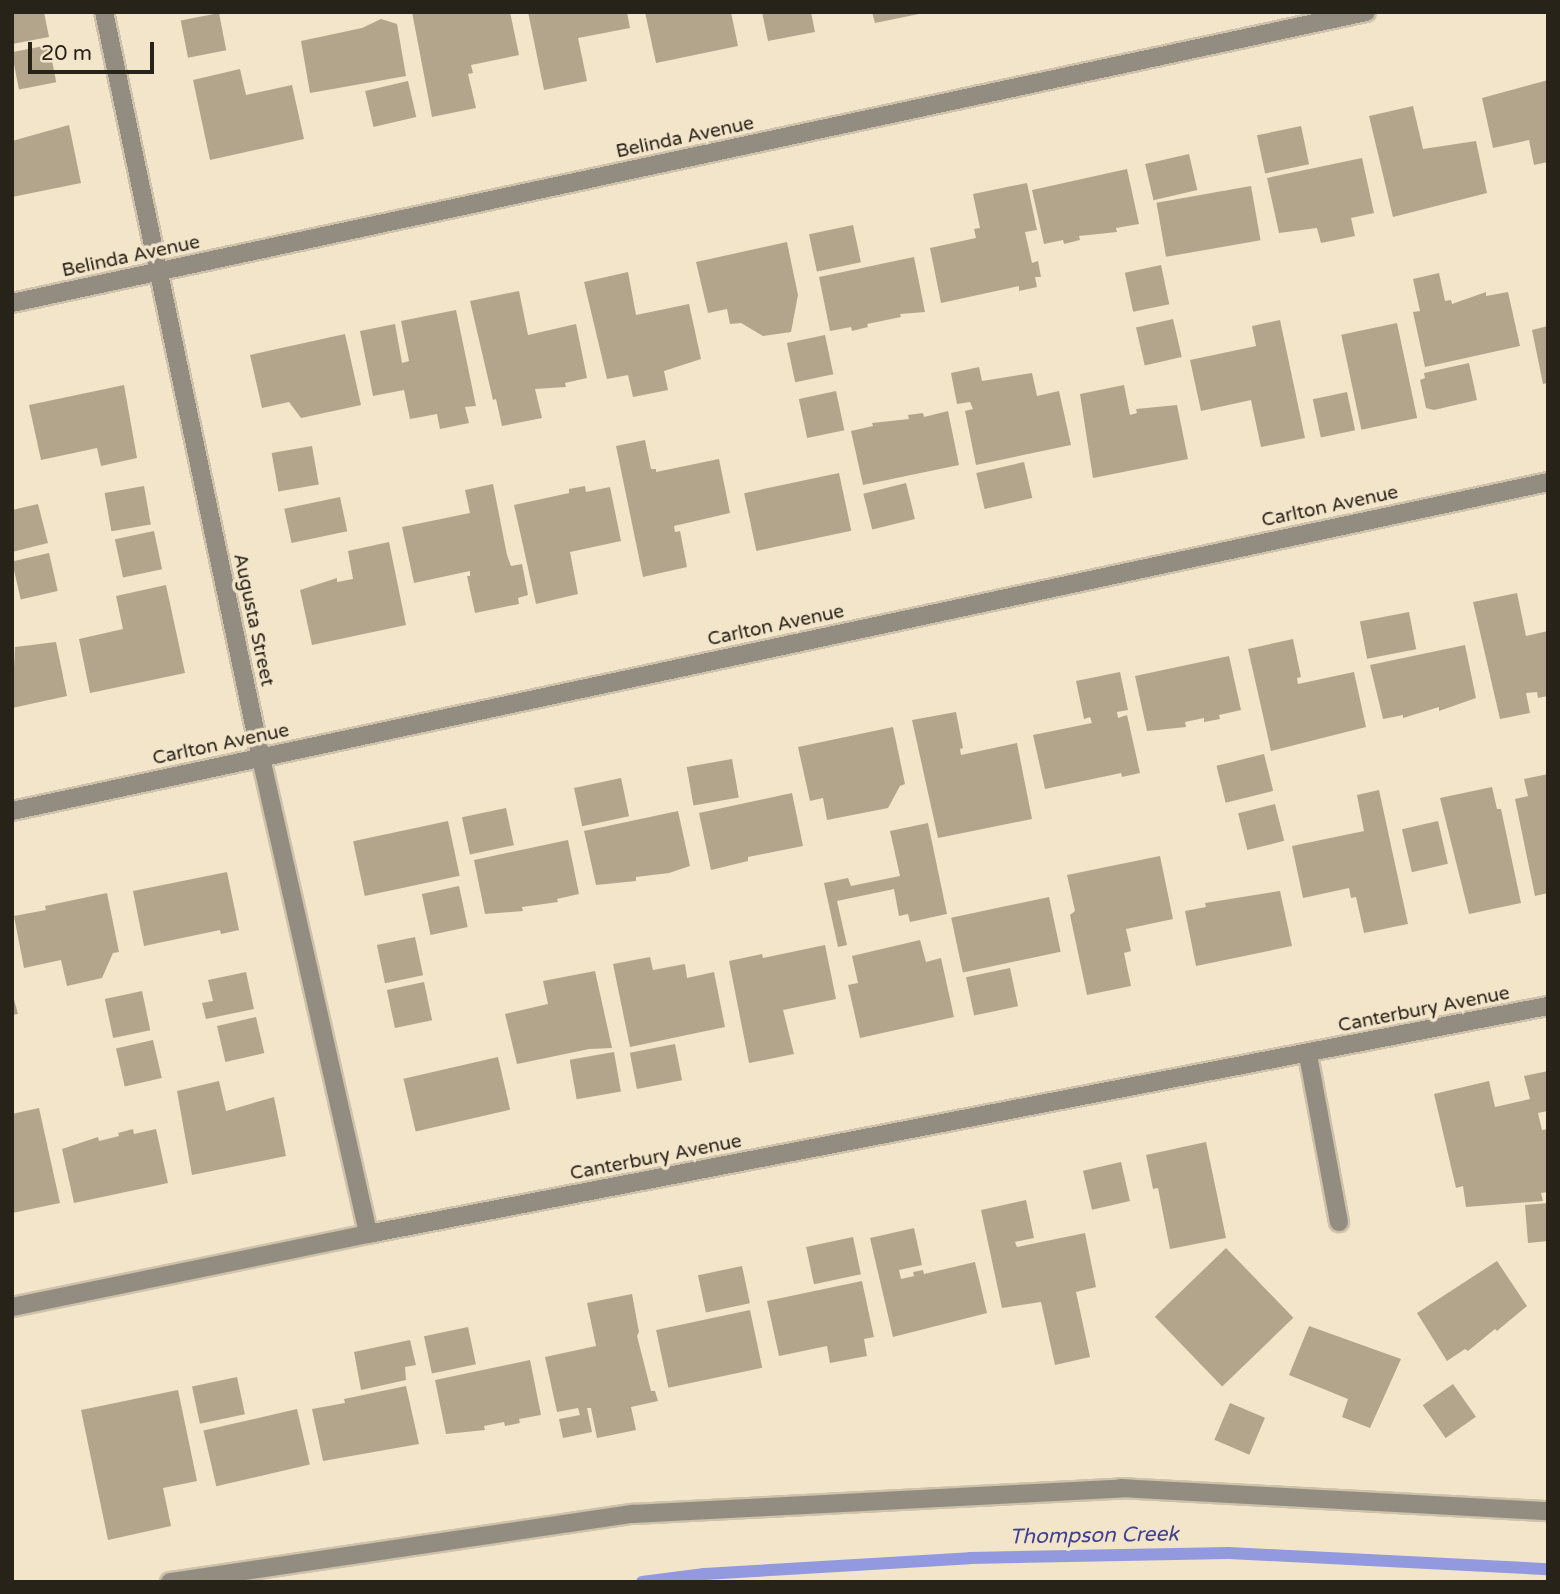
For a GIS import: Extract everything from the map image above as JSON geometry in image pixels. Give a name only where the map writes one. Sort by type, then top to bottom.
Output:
[{"type":"street","name":"Augusta Street","points":[[104,12],[261,758],[368,1234]]},
{"type":"street","name":"Belinda Avenue","points":[[12,303],[1366,12]]},
{"type":"street","name":"Carlton Avenue","points":[[12,811],[1548,482]]},
{"type":"street","name":"Canterbury Avenue","points":[[12,1307],[368,1234],[1308,1055],[1548,1006]]},
{"type":"street","points":[[1308,1055],[1339,1222]]},
{"type":"street","points":[[170,1582],[633,1514],[1121,1488],[1548,1511]]},
{"type":"building","points":[[12,12],[44,12],[49,37],[12,44]]},
{"type":"building","points":[[412,12],[510,12],[519,55],[471,65],[473,73],[468,74],[476,108],[432,117]]},
{"type":"building","points":[[528,12],[627,12],[630,28],[578,38],[587,81],[544,90]]},
{"type":"building","points":[[645,12],[731,12],[738,46],[656,63]]},
{"type":"building","points":[[762,12],[811,12],[815,32],[768,41]]},
{"type":"building","points":[[872,12],[924,12],[924,13],[875,23]]},
{"type":"building","points":[[219,13],[226,50],[188,58],[181,20]]},
{"type":"building","points":[[381,19],[397,24],[406,76],[310,93],[301,41],[362,28]]},
{"type":"building","points":[[49,45],[56,82],[19,90],[12,52]]},
{"type":"building","points":[[240,69],[246,95],[292,85],[304,139],[210,160],[193,80]]},
{"type":"building","points":[[1548,80],[1548,162],[1534,165],[1529,140],[1493,148],[1482,98]]},
{"type":"building","points":[[408,81],[416,117],[373,127],[365,91]]},
{"type":"building","points":[[1413,106],[1423,149],[1476,141],[1487,193],[1393,217],[1369,116]]},
{"type":"building","points":[[69,125],[81,183],[12,197],[12,141]]},
{"type":"building","points":[[1301,126],[1309,164],[1265,174],[1257,135]]},
{"type":"building","points":[[1189,154],[1197,190],[1153,200],[1145,164]]},
{"type":"building","points":[[1362,158],[1374,213],[1351,218],[1355,236],[1321,243],[1317,228],[1279,233],[1267,178]]},
{"type":"building","points":[[1127,169],[1139,224],[1116,228],[1117,232],[1079,236],[1080,240],[1064,244],[1063,240],[1044,244],[1032,190]]},
{"type":"building","points":[[1027,183],[1037,230],[1025,232],[1032,263],[1038,261],[1041,277],[1035,277],[1037,287],[1019,291],[1019,286],[941,303],[930,248],[976,238],[974,229],[980,228],[973,194]]},
{"type":"building","points":[[1251,186],[1261,240],[1166,257],[1156,203]]},
{"type":"building","points":[[853,225],[861,262],[817,272],[809,234]]},
{"type":"building","points":[[787,242],[798,295],[791,332],[763,336],[741,323],[730,324],[727,309],[708,313],[696,262]]},
{"type":"building","points":[[914,257],[925,312],[900,314],[901,317],[867,324],[868,327],[852,331],[851,327],[830,331],[819,277]]},
{"type":"building","points":[[1161,265],[1169,304],[1133,312],[1125,273]]},
{"type":"building","points":[[628,272],[636,315],[689,304],[701,359],[664,371],[668,390],[633,397],[628,375],[607,379],[584,282]]},
{"type":"building","points":[[1439,273],[1445,301],[1451,300],[1452,304],[1486,292],[1486,296],[1508,292],[1520,346],[1425,367],[1413,312],[1420,311],[1413,279]]},
{"type":"building","points":[[519,291],[528,335],[576,324],[587,378],[565,383],[566,387],[535,389],[542,418],[502,426],[496,399],[493,400],[470,301]]},
{"type":"building","points":[[456,310],[476,406],[465,407],[469,423],[440,429],[437,414],[410,419],[404,390],[373,396],[360,331],[395,324],[402,363],[409,361],[401,321]]},
{"type":"building","points":[[1173,319],[1182,357],[1145,366],[1136,328]]},
{"type":"building","points":[[1280,320],[1305,438],[1261,447],[1251,400],[1201,411],[1190,360],[1256,346],[1252,326]]},
{"type":"building","points":[[1397,323],[1417,418],[1361,430],[1341,335]]},
{"type":"building","points":[[1548,326],[1548,383],[1543,384],[1532,330]]},
{"type":"building","points":[[345,334],[361,405],[301,418],[289,402],[262,408],[250,355]]},
{"type":"building","points":[[825,335],[833,374],[795,382],[787,343]]},
{"type":"building","points":[[1469,363],[1477,400],[1434,410],[1426,408],[1420,380],[1425,378],[1424,373]]},
{"type":"building","points":[[979,367],[982,381],[1032,373],[1037,396],[1059,391],[1071,445],[976,465],[965,411],[973,409],[970,402],[957,404],[951,373]]},
{"type":"building","points":[[124,385],[137,458],[101,466],[97,448],[41,460],[29,405]]},
{"type":"building","points":[[1124,385],[1130,415],[1137,413],[1136,409],[1177,405],[1188,459],[1093,478],[1080,394]]},
{"type":"building","points":[[836,391],[844,430],[807,438],[799,399]]},
{"type":"building","points":[[1347,392],[1355,430],[1321,437],[1313,399]]},
{"type":"building","points":[[948,411],[959,465],[863,485],[851,431],[873,426],[872,423],[909,419],[908,415],[923,413],[924,417]]},
{"type":"building","points":[[645,440],[651,469],[656,469],[656,472],[719,459],[730,513],[674,526],[675,532],[680,531],[687,567],[643,577],[616,446]]},
{"type":"building","points":[[312,446],[319,484],[278,492],[272,453]]},
{"type":"building","points":[[1024,462],[1032,498],[985,509],[976,473]]},
{"type":"building","points":[[839,473],[851,531],[756,551],[744,493]]},
{"type":"building","points":[[906,483],[915,519],[872,530],[863,494]]},
{"type":"building","points":[[493,484],[507,555],[511,566],[522,564],[528,595],[518,598],[519,604],[475,613],[467,576],[470,576],[470,571],[414,583],[402,527],[470,513],[465,490]]},
{"type":"building","points":[[144,486],[151,524],[111,531],[105,493]]},
{"type":"building","points":[[585,486],[586,492],[610,487],[621,541],[570,552],[578,594],[536,604],[514,505],[569,493],[569,489]]},
{"type":"building","points":[[340,497],[347,531],[292,543],[284,509]]},
{"type":"building","points":[[38,504],[48,543],[12,552],[12,510]]},
{"type":"building","points":[[154,531],[162,569],[123,577],[115,539]]},
{"type":"building","points":[[389,542],[406,625],[312,645],[300,590],[337,578],[337,582],[353,579],[348,551]]},
{"type":"building","points":[[49,553],[58,591],[21,600],[12,562]]},
{"type":"building","points":[[166,585],[185,673],[90,693],[79,639],[123,629],[116,596]]},
{"type":"building","points":[[1517,593],[1526,636],[1548,631],[1548,696],[1538,698],[1537,692],[1526,693],[1530,713],[1500,719],[1473,602]]},
{"type":"building","points":[[1409,612],[1416,649],[1367,659],[1360,622]]},
{"type":"building","points":[[1293,639],[1301,677],[1297,678],[1298,684],[1354,672],[1366,727],[1271,751],[1248,649]]},
{"type":"building","points":[[56,642],[67,696],[12,708],[15,647]]},
{"type":"building","points":[[1465,645],[1476,698],[1439,711],[1439,707],[1403,718],[1403,715],[1383,719],[1370,665]]},
{"type":"building","points":[[1229,656],[1241,710],[1219,715],[1220,719],[1204,722],[1204,718],[1185,722],[1186,727],[1147,731],[1135,676]]},
{"type":"building","points":[[1120,672],[1128,710],[1117,712],[1118,718],[1127,715],[1140,773],[1122,777],[1121,773],[1045,789],[1033,735],[1092,723],[1090,717],[1084,719],[1076,681]]},
{"type":"building","points":[[956,712],[963,748],[960,749],[961,755],[1017,743],[1032,819],[938,838],[912,720]]},
{"type":"building","points":[[893,727],[905,784],[900,786],[888,808],[827,820],[823,798],[810,801],[798,747]]},
{"type":"building","points":[[1264,754],[1273,791],[1226,803],[1216,766]]},
{"type":"building","points":[[732,759],[739,797],[693,805],[687,767]]},
{"type":"building","points":[[1548,774],[1548,893],[1535,896],[1515,799],[1528,796],[1524,779]]},
{"type":"building","points":[[621,778],[629,816],[582,826],[574,788]]},
{"type":"building","points":[[1492,787],[1497,809],[1501,809],[1521,903],[1469,914],[1440,798]]},
{"type":"building","points":[[1379,790],[1408,924],[1364,933],[1356,897],[1351,898],[1349,888],[1303,898],[1292,846],[1364,831],[1357,795]]},
{"type":"building","points":[[792,793],[803,846],[748,857],[748,861],[711,870],[699,813]]},
{"type":"building","points":[[1275,804],[1284,841],[1247,850],[1238,813]]},
{"type":"building","points":[[506,808],[514,845],[470,855],[462,817]]},
{"type":"building","points":[[678,811],[690,866],[669,873],[636,877],[636,881],[596,885],[584,831]]},
{"type":"building","points":[[448,821],[460,876],[365,896],[353,841]]},
{"type":"building","points":[[1438,821],[1448,864],[1412,872],[1402,829]]},
{"type":"building","points":[[928,823],[947,914],[910,922],[908,914],[899,916],[894,889],[837,901],[847,945],[838,947],[824,883],[848,878],[851,886],[900,876],[890,831]]},
{"type":"building","points":[[568,840],[579,894],[557,899],[558,902],[522,907],[523,911],[485,914],[474,860]]},
{"type":"building","points":[[1160,856],[1173,919],[1126,929],[1131,951],[1124,953],[1131,986],[1087,995],[1070,915],[1075,911],[1067,875]]},
{"type":"building","points":[[227,872],[239,930],[221,934],[220,930],[144,946],[133,891]]},
{"type":"building","points":[[459,886],[468,927],[431,935],[422,894]]},
{"type":"building","points":[[1280,891],[1292,946],[1196,966],[1185,911],[1206,907],[1205,903]]},
{"type":"building","points":[[107,893],[119,952],[113,953],[102,978],[67,986],[61,960],[24,968],[14,916],[46,910],[45,906]]},
{"type":"building","points":[[1049,897],[1061,952],[963,973],[951,918]]},
{"type":"building","points":[[415,937],[423,975],[385,983],[377,945]]},
{"type":"building","points":[[920,940],[926,962],[941,958],[954,1017],[860,1038],[848,985],[858,983],[852,956]]},
{"type":"building","points":[[825,945],[836,999],[783,1010],[794,1054],[749,1063],[729,961],[762,954],[763,958]]},
{"type":"building","points":[[650,957],[653,970],[685,964],[687,978],[714,972],[725,1027],[630,1047],[613,964]]},
{"type":"building","points":[[1010,968],[1018,1006],[974,1016],[966,977]]},
{"type":"building","points":[[595,971],[612,1048],[589,1049],[517,1064],[505,1014],[548,1004],[543,981]]},
{"type":"building","points":[[246,972],[254,1009],[206,1019],[202,1003],[213,1001],[208,980]]},
{"type":"building","points":[[424,982],[432,1020],[395,1028],[387,990]]},
{"type":"building","points":[[142,991],[150,1030],[113,1038],[105,999]]},
{"type":"building","points":[[12,992],[18,1014],[12,1015]]},
{"type":"building","points":[[256,1017],[264,1053],[225,1062],[217,1026]]},
{"type":"building","points":[[153,1040],[162,1078],[125,1087],[116,1049]]},
{"type":"building","points":[[675,1044],[682,1080],[637,1089],[630,1053]]},
{"type":"building","points":[[614,1052],[621,1091],[577,1099],[570,1060]]},
{"type":"building","points":[[498,1057],[510,1110],[416,1131],[403,1079]]},
{"type":"building","points":[[1548,1071],[1548,1111],[1538,1113],[1542,1130],[1547,1129],[1548,1134],[1548,1192],[1541,1193],[1543,1201],[1466,1207],[1463,1186],[1456,1188],[1434,1094],[1489,1081],[1495,1107],[1530,1099],[1524,1076]]},
{"type":"building","points":[[219,1081],[226,1111],[274,1097],[286,1156],[192,1175],[177,1091]]},
{"type":"building","points":[[39,1108],[60,1203],[12,1213],[12,1114]]},
{"type":"building","points":[[133,1129],[134,1134],[156,1129],[168,1183],[74,1203],[62,1149],[98,1137],[99,1141],[119,1136],[118,1133]]},
{"type":"building","points":[[1206,1142],[1226,1238],[1170,1249],[1158,1188],[1153,1189],[1146,1155]]},
{"type":"building","points":[[1121,1162],[1130,1201],[1092,1210],[1083,1171]]},
{"type":"building","points":[[1026,1200],[1034,1238],[1015,1242],[1017,1247],[1085,1233],[1096,1287],[1076,1292],[1090,1357],[1055,1365],[1041,1302],[1002,1308],[981,1210]]},
{"type":"building","points":[[1548,1203],[1548,1241],[1528,1243],[1525,1205]]},
{"type":"building","points":[[914,1228],[922,1265],[899,1270],[901,1279],[914,1276],[913,1272],[923,1270],[924,1274],[975,1262],[987,1313],[893,1337],[870,1238]]},
{"type":"building","points":[[853,1237],[861,1274],[814,1284],[806,1247]]},
{"type":"building","points":[[1226,1248],[1293,1318],[1222,1387],[1155,1317]]},
{"type":"building","points":[[1497,1261],[1527,1306],[1468,1351],[1465,1349],[1447,1361],[1417,1313]]},
{"type":"building","points":[[742,1266],[750,1303],[706,1313],[698,1275]]},
{"type":"building","points":[[862,1281],[874,1337],[864,1339],[867,1356],[830,1363],[827,1346],[779,1356],[767,1301]]},
{"type":"building","points":[[632,1294],[639,1332],[637,1336],[651,1391],[655,1391],[658,1401],[631,1407],[636,1430],[597,1438],[591,1408],[587,1408],[592,1432],[563,1438],[559,1419],[580,1415],[578,1408],[557,1412],[545,1357],[596,1346],[587,1303]]},
{"type":"building","points":[[750,1310],[762,1368],[668,1388],[656,1330]]},
{"type":"building","points":[[1309,1326],[1401,1359],[1370,1428],[1342,1417],[1348,1399],[1289,1375]]},
{"type":"building","points":[[468,1327],[476,1364],[432,1374],[424,1336]]},
{"type":"building","points":[[410,1340],[416,1365],[405,1367],[406,1380],[361,1390],[354,1352]]},
{"type":"building","points":[[530,1360],[541,1415],[519,1419],[520,1423],[505,1426],[504,1422],[484,1426],[485,1430],[446,1434],[435,1380]]},
{"type":"building","points":[[237,1377],[245,1414],[200,1424],[192,1387]]},
{"type":"building","points":[[1453,1384],[1476,1417],[1446,1438],[1423,1405]]},
{"type":"building","points":[[406,1386],[419,1444],[323,1461],[312,1409],[345,1403],[344,1399]]},
{"type":"building","points":[[178,1390],[197,1481],[163,1488],[171,1526],[108,1540],[81,1410]]},
{"type":"building","points":[[1230,1403],[1265,1418],[1249,1455],[1214,1440]]},
{"type":"building","points":[[297,1409],[310,1465],[216,1486],[203,1431]]},
{"type":"waterway","name":"Thompson Creek","points":[[642,1582],[704,1574],[970,1558],[1229,1553],[1548,1569]]}]
